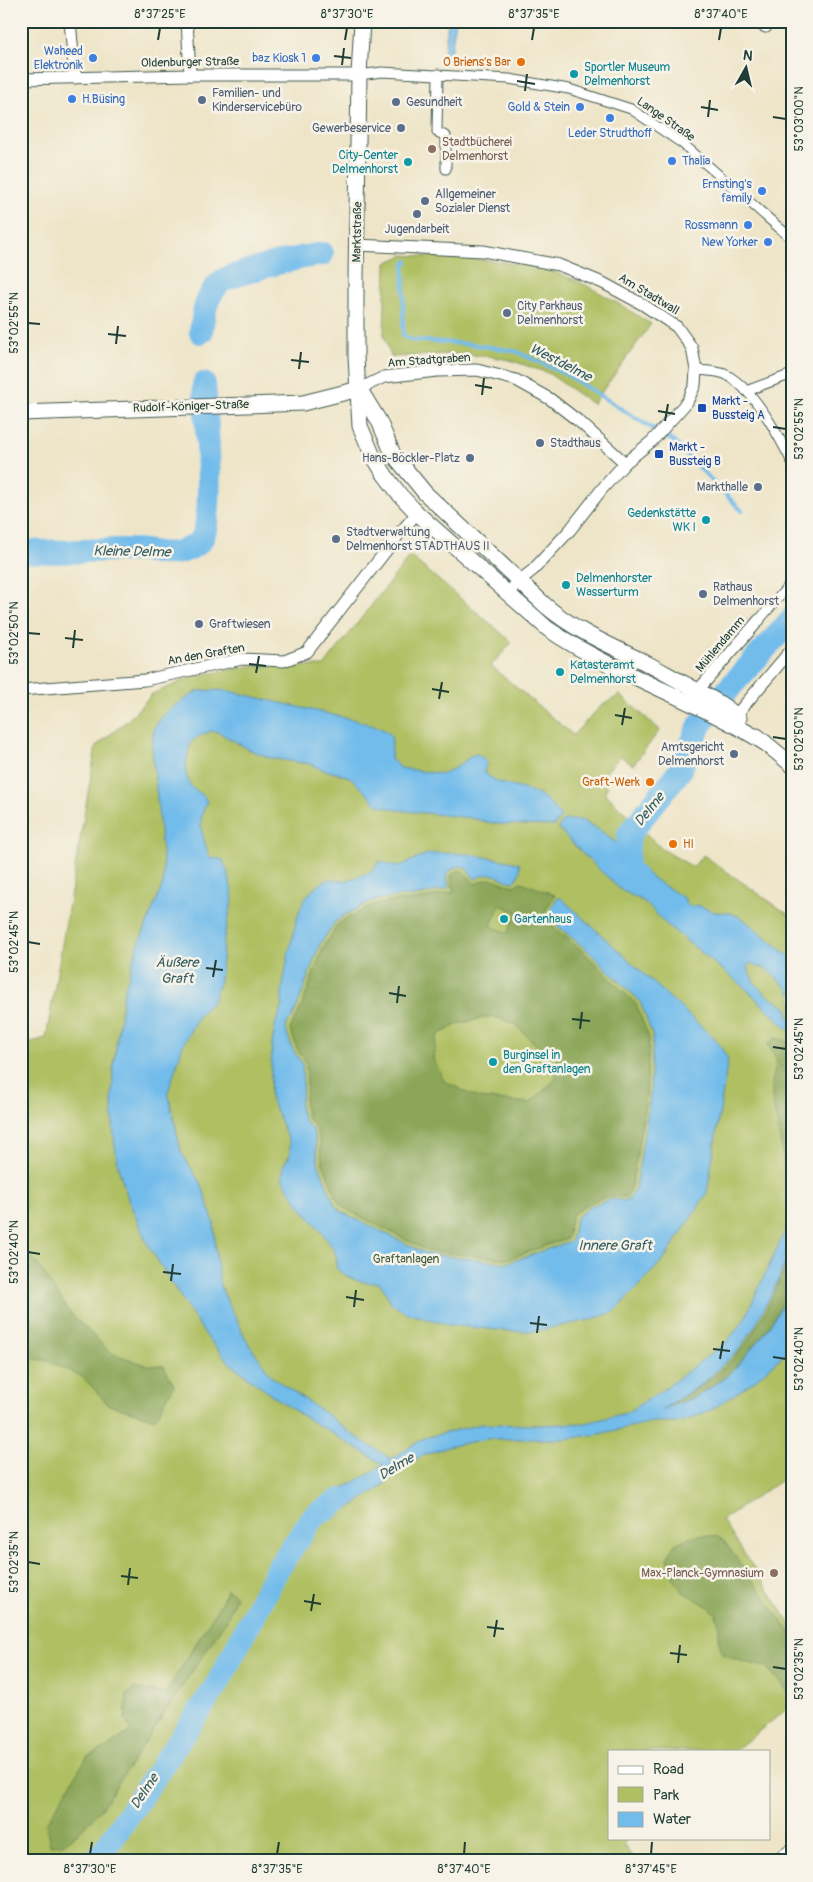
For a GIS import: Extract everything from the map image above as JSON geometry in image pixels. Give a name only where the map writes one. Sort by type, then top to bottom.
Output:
[{"type":"main road","name":"Marktstraße","points":[[359,389],[356,351],[356,255],[358,75],[362,21]]},
{"type":"main road","name":"Rudolf-Königer-Straße","points":[[21,413],[303,403],[359,389]]},
{"type":"main road","points":[[359,389],[360,426],[372,454],[400,495],[417,513],[541,623],[572,645],[619,670],[700,699]]},
{"type":"main road","points":[[359,389],[379,421],[393,454],[408,474],[425,493],[561,619],[599,642],[646,663],[700,699],[728,714],[792,766]]},
{"type":"street","points":[[70,21],[75,78]]},
{"type":"street","points":[[187,21],[190,75]]},
{"type":"street","points":[[753,21],[766,27]]},
{"type":"street","name":"Lange Straße","points":[[358,75],[382,72],[509,79],[562,88],[631,109],[683,144],[792,239]]},
{"type":"street","points":[[438,74],[437,132],[446,136],[446,169]]},
{"type":"street","name":"Oldenburger Straße","points":[[21,79],[190,75],[358,75]]},
{"type":"street","name":"Am Stadtwall","points":[[356,255],[443,248],[499,253],[559,265],[603,283],[642,304],[677,327],[692,348],[696,370],[695,385],[687,402],[652,441],[625,463],[570,530],[533,570],[508,593]]},
{"type":"street","name":"Am Stadtgraben","points":[[359,389],[384,377],[437,371],[477,370],[516,380],[550,399],[581,423],[625,463]]},
{"type":"street","points":[[696,370],[725,374],[746,391],[775,430],[792,462]]},
{"type":"street","points":[[746,391],[792,374]]},
{"type":"street","name":"An den Graften","points":[[21,690],[145,680],[242,659],[284,662],[307,652],[398,534],[417,513]]},
{"type":"street","name":"Mühlendamm","points":[[700,699],[759,620],[792,582]]},
{"type":"street","points":[[728,714],[792,649]]},
{"type":"street","points":[[775,1861],[792,1849]]},
{"type":"green space","points":[[403,255],[514,263],[550,271],[590,287],[651,324],[593,404],[548,373],[510,360],[488,356],[452,354],[391,357],[384,336],[386,263]]},
{"type":"green space","name":"Graftanlagen","points":[[410,556],[512,642],[491,666],[573,735],[601,706],[620,695],[660,730],[633,765],[620,756],[599,780],[608,787],[604,792],[662,849],[693,867],[703,855],[792,917],[792,1473],[722,1520],[792,1626],[792,1705],[735,1750],[608,1750],[608,1840],[627,1840],[623,1844],[635,1861],[21,1861],[21,1045],[46,1038],[96,746],[128,720],[152,694],[195,676],[250,666],[324,666]]},
{"type":"green space","points":[[458,870],[463,871],[475,884],[491,879],[514,886],[521,882],[555,895],[544,913],[546,921],[585,953],[636,1004],[649,1038],[646,1097],[632,1185],[626,1197],[604,1198],[585,1206],[572,1215],[567,1238],[508,1259],[428,1251],[346,1209],[340,1204],[322,1161],[319,1138],[315,1127],[308,1119],[304,1106],[307,1085],[306,1061],[299,1053],[290,1029],[301,1008],[323,948],[338,924],[374,905],[392,901],[417,900],[454,892],[451,876]],"holes":[[[500,905],[517,912],[508,933],[491,926]],[[492,1016],[515,1024],[536,1045],[557,1056],[555,1080],[530,1103],[478,1098],[444,1081],[433,1058],[438,1035],[458,1024]]]},
{"type":"green space","points":[[775,1038],[788,1041],[792,1059],[792,1169],[786,1186],[782,1150],[772,1098],[772,1083],[777,1060],[768,1044]]},
{"type":"green space","points":[[21,1246],[37,1263],[70,1313],[111,1353],[146,1365],[164,1366],[174,1386],[155,1419],[109,1405],[83,1377],[47,1361],[21,1356]]},
{"type":"green space","points":[[792,1250],[792,1290],[762,1337],[729,1375],[698,1396],[662,1409],[713,1377],[739,1352],[762,1317]]},
{"type":"green space","points":[[692,1536],[718,1537],[724,1541],[792,1635],[792,1694],[790,1695],[780,1681],[765,1667],[737,1660],[722,1653],[716,1614],[709,1607],[683,1592],[671,1574],[668,1556],[675,1544]]},
{"type":"green space","points":[[227,1589],[236,1596],[227,1619],[101,1809],[78,1833],[63,1844],[50,1845],[46,1824],[87,1757],[107,1747],[131,1731],[125,1720],[127,1695],[134,1688],[165,1694],[221,1603]]},
{"type":"water","points":[[448,21],[456,21],[449,61],[443,61]]},
{"type":"water","name":"Äußere Graft","points":[[198,691],[229,691],[359,721],[382,729],[389,733],[392,740],[391,759],[400,768],[442,774],[457,767],[472,755],[478,754],[487,762],[484,771],[490,777],[538,795],[547,801],[561,817],[554,826],[496,824],[471,818],[397,810],[378,805],[350,777],[310,764],[270,758],[250,750],[218,732],[211,731],[197,737],[190,743],[186,774],[191,787],[203,795],[207,801],[201,823],[209,857],[223,860],[229,876],[233,898],[224,938],[220,980],[213,1001],[198,1016],[183,1045],[168,1092],[181,1152],[202,1186],[214,1223],[220,1286],[247,1341],[272,1377],[353,1435],[391,1459],[424,1438],[482,1424],[539,1425],[586,1423],[626,1413],[661,1391],[727,1342],[744,1320],[785,1231],[792,1207],[792,1247],[775,1287],[754,1328],[738,1351],[702,1384],[661,1410],[698,1396],[729,1375],[762,1337],[792,1290],[792,1345],[754,1381],[713,1409],[681,1422],[652,1422],[599,1434],[564,1439],[486,1439],[451,1446],[419,1457],[395,1474],[380,1488],[332,1519],[313,1517],[310,1510],[332,1494],[373,1472],[383,1464],[298,1413],[262,1388],[231,1364],[207,1337],[147,1243],[129,1201],[119,1170],[114,1139],[113,1069],[123,995],[137,948],[163,884],[163,862],[152,746],[154,728],[171,708]]},
{"type":"water","points":[[564,820],[581,820],[601,831],[635,858],[637,864],[652,878],[684,898],[687,905],[692,907],[697,905],[715,912],[730,913],[742,918],[792,958],[792,996],[785,986],[764,967],[762,968],[751,963],[748,965],[752,979],[762,991],[788,1008],[788,1016],[792,1019],[792,1033],[743,986],[667,925],[645,902],[621,890],[558,828]]},
{"type":"water","name":"Innere Graft","points":[[467,854],[519,863],[520,871],[517,879],[513,882],[492,874],[475,879],[465,867],[459,866],[447,875],[449,888],[416,896],[392,897],[372,901],[335,922],[319,946],[297,1007],[292,1018],[287,1023],[286,1030],[291,1045],[302,1063],[303,1085],[300,1107],[304,1121],[312,1129],[318,1162],[336,1207],[344,1213],[427,1254],[508,1263],[571,1241],[576,1218],[591,1206],[612,1199],[628,1201],[636,1186],[650,1097],[653,1037],[640,1001],[587,950],[549,919],[548,914],[557,898],[561,898],[717,1041],[728,1059],[707,1193],[665,1258],[614,1312],[590,1320],[535,1331],[508,1331],[449,1325],[407,1313],[393,1305],[380,1283],[356,1280],[336,1268],[337,1258],[332,1247],[319,1228],[302,1209],[283,1180],[283,1166],[290,1155],[290,1144],[270,1097],[272,1044],[276,1022],[282,1007],[282,991],[288,956],[297,918],[304,900],[316,886],[328,879],[345,881],[372,872],[379,861],[387,864],[402,865],[425,855]]},
{"type":"waterway","name":"Kleine Delme","points":[[201,332],[204,312],[209,299],[212,292],[223,280],[274,264],[322,254]]},
{"type":"waterway","name":"Westdelme","points":[[407,261],[404,266],[403,335],[411,340],[470,344],[515,351],[569,376],[674,442],[742,511]]},
{"type":"waterway","name":"Kleine Delme","points":[[21,551],[132,550],[169,553],[185,550],[198,543],[205,529],[209,489],[204,384]]},
{"type":"waterway","name":"Delme","points":[[636,879],[626,869],[629,834],[679,772],[700,725],[731,686],[792,619]]},
{"type":"waterway","name":"Delme","points":[[97,1861],[217,1685],[278,1568],[313,1517],[340,1500]]},
{"type":"place","name":"Waheed Elektronik","points":[[93,58]]},
{"type":"place","name":"baz Kiosk 1","points":[[316,58]]},
{"type":"place","name":"O Briens's Bar","points":[[521,62]]},
{"type":"place","name":"Sportler Museum Delmenhorst","points":[[574,74]]},
{"type":"place","name":"H.Büsing","points":[[72,99]]},
{"type":"place","name":"Familien- und Kinderservicebüro","points":[[202,100]]},
{"type":"place","name":"Gesundheit","points":[[396,102]]},
{"type":"place","name":"Gold & Stein","points":[[580,107]]},
{"type":"place","name":"Leder Strudthoff","points":[[610,118]]},
{"type":"place","name":"Gewerbeservice","points":[[401,128]]},
{"type":"place","name":"Stadtbücherei Delmenhorst","points":[[432,149]]},
{"type":"place","name":"Thalia","points":[[672,161]]},
{"type":"place","name":"City-Center Delmenhorst","points":[[408,162]]},
{"type":"place","name":"Ernsting's family","points":[[762,191]]},
{"type":"place","name":"Allgemeiner Sozialer Dienst","points":[[425,201]]},
{"type":"place","name":"Jugendarbeit","points":[[417,214]]},
{"type":"place","name":"Rossmann","points":[[748,225]]},
{"type":"place","name":"New Yorker","points":[[768,242]]},
{"type":"place","name":"City Parkhaus Delmenhorst","points":[[507,313]]},
{"type":"place","name":"Markt - Bussteig A","points":[[702,408]]},
{"type":"place","name":"Stadthaus","points":[[540,443]]},
{"type":"place","name":"Markt - Bussteig B","points":[[659,454]]},
{"type":"place","name":"Hans-Böckler-Platz","points":[[470,458]]},
{"type":"place","name":"Markthalle","points":[[758,487]]},
{"type":"place","name":"Gedenkstätte WK I","points":[[706,520]]},
{"type":"place","name":"Stadtverwaltung Delmenhorst STADTHAUS II","points":[[336,539]]},
{"type":"place","name":"Delmenhorster Wasserturm","points":[[566,585]]},
{"type":"place","name":"Rathaus Delmenhorst","points":[[703,594]]},
{"type":"place","name":"Graftwiesen","points":[[199,624]]},
{"type":"place","name":"Katasteramt Delmenhorst","points":[[560,672]]},
{"type":"place","name":"Amtsgericht Delmenhorst","points":[[734,754]]},
{"type":"place","name":"Graft-Werk","points":[[650,782]]},
{"type":"place","name":"HI","points":[[673,844]]},
{"type":"place","name":"Gartenhaus","points":[[504,919]]},
{"type":"place","name":"Burginsel in den Graftanlagen","points":[[493,1062]]},
{"type":"place","name":"Max-Planck-Gymnasium","points":[[774,1573]]}]
